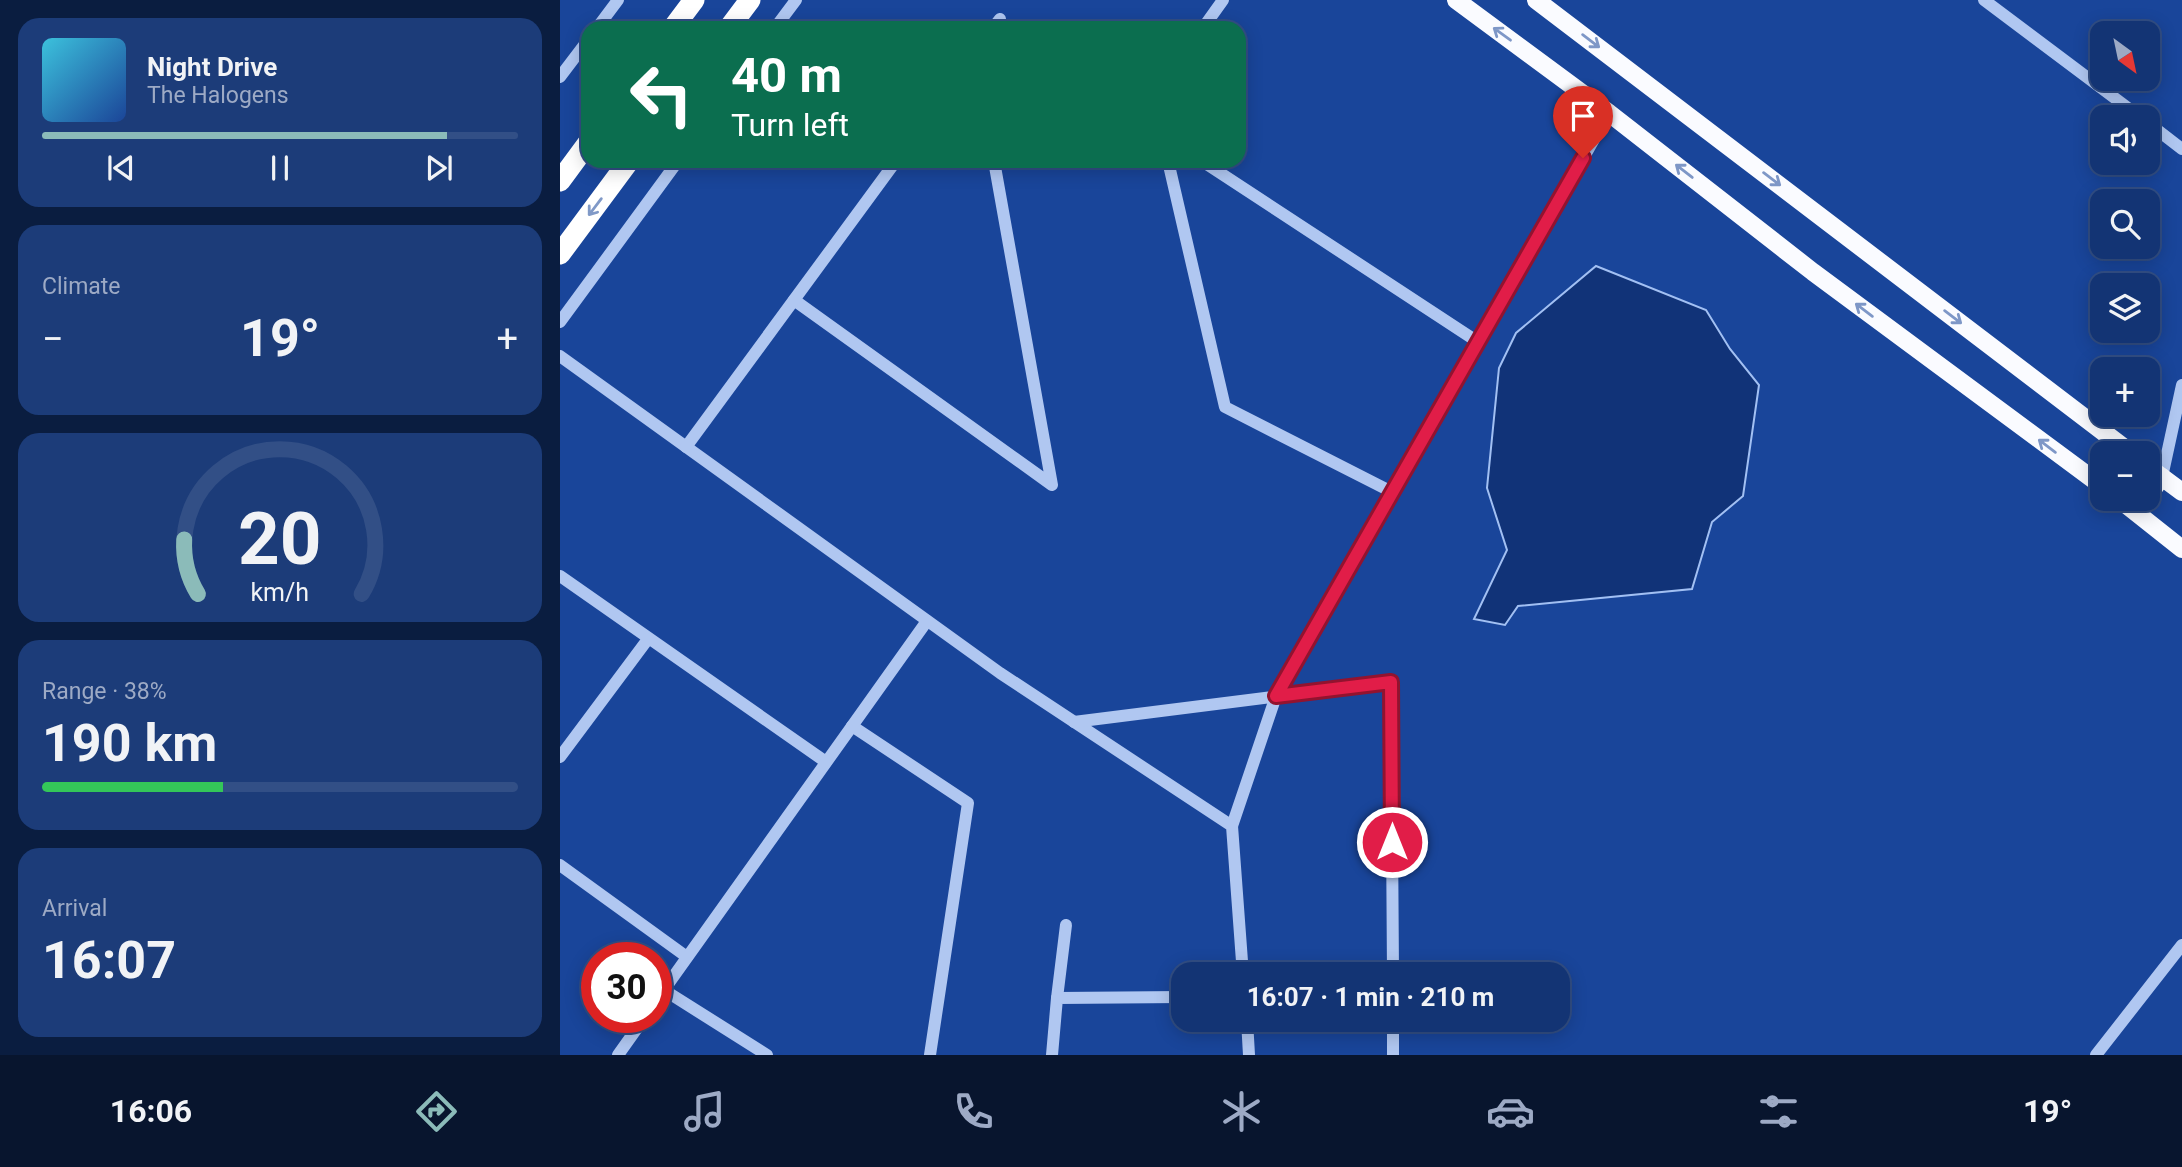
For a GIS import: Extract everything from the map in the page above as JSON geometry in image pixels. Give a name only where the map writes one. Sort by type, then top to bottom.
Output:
[{"type":"highway","points":[[678,21],[694,0]]},
{"type":"highway","points":[[734,21],[750,0]]},
{"type":"highway","points":[[560,181],[581,152]]},
{"type":"highway","points":[[560,254],[624,168]]},
{"type":"main road","points":[[1456,0],[1609,113],[1813,272],[2090,477]]},
{"type":"main road","points":[[1536,0],[2115,441]]},
{"type":"main road","points":[[2160,480],[2162,477],[2182,492]]},
{"type":"main road","points":[[2150,511],[2182,549]]},
{"type":"street","points":[[602,21],[618,0]]},
{"type":"street","points":[[780,21],[796,0]]},
{"type":"street","points":[[1208,21],[1223,0]]},
{"type":"street","points":[[1984,0],[2124,105]]},
{"type":"street","points":[[560,77],[581,49]]},
{"type":"street","points":[[1242,962],[1232,826],[1276,696],[1609,113]]},
{"type":"street","points":[[2160,132],[2182,149]]},
{"type":"street","points":[[560,322],[673,168]]},
{"type":"street","points":[[686,447],[891,168]]},
{"type":"street","points":[[794,300],[1052,485],[995,168]]},
{"type":"street","points":[[1170,168],[1225,407],[1392,492]]},
{"type":"street","points":[[1213,168],[1478,342]]},
{"type":"street","points":[[560,356],[927,621],[1232,826]]},
{"type":"street","points":[[2162,477],[2182,385]]},
{"type":"street","points":[[560,576],[826,762]]},
{"type":"street","points":[[672,978],[927,621]]},
{"type":"street","points":[[560,757],[648,639]]},
{"type":"street","points":[[1074,722],[1391,682],[1393,962]]},
{"type":"street","points":[[852,726],[968,803],[930,1055]]},
{"type":"street","points":[[560,866],[687,957]]},
{"type":"street","points":[[1052,1055],[1066,925]]},
{"type":"street","points":[[2096,1055],[2182,945]]},
{"type":"street","points":[[1057,998],[1171,997]]},
{"type":"street","points":[[672,1002],[767,1055]]},
{"type":"street","points":[[1248,1032],[1249,1055]]},
{"type":"street","points":[[1392,1055],[1393,1032]]},
{"type":"street","points":[[618,1055],[634,1033]]},
{"type":"water","points":[[1596,266],[1706,310],[1730,349],[1759,385],[1743,496],[1712,522],[1692,589],[1518,606],[1505,625],[1474,619],[1507,550],[1487,488],[1499,368],[1516,333]]},
{"type":"route","points":[[1392,842],[1391,682],[1276,696],[1583,158]]}]
